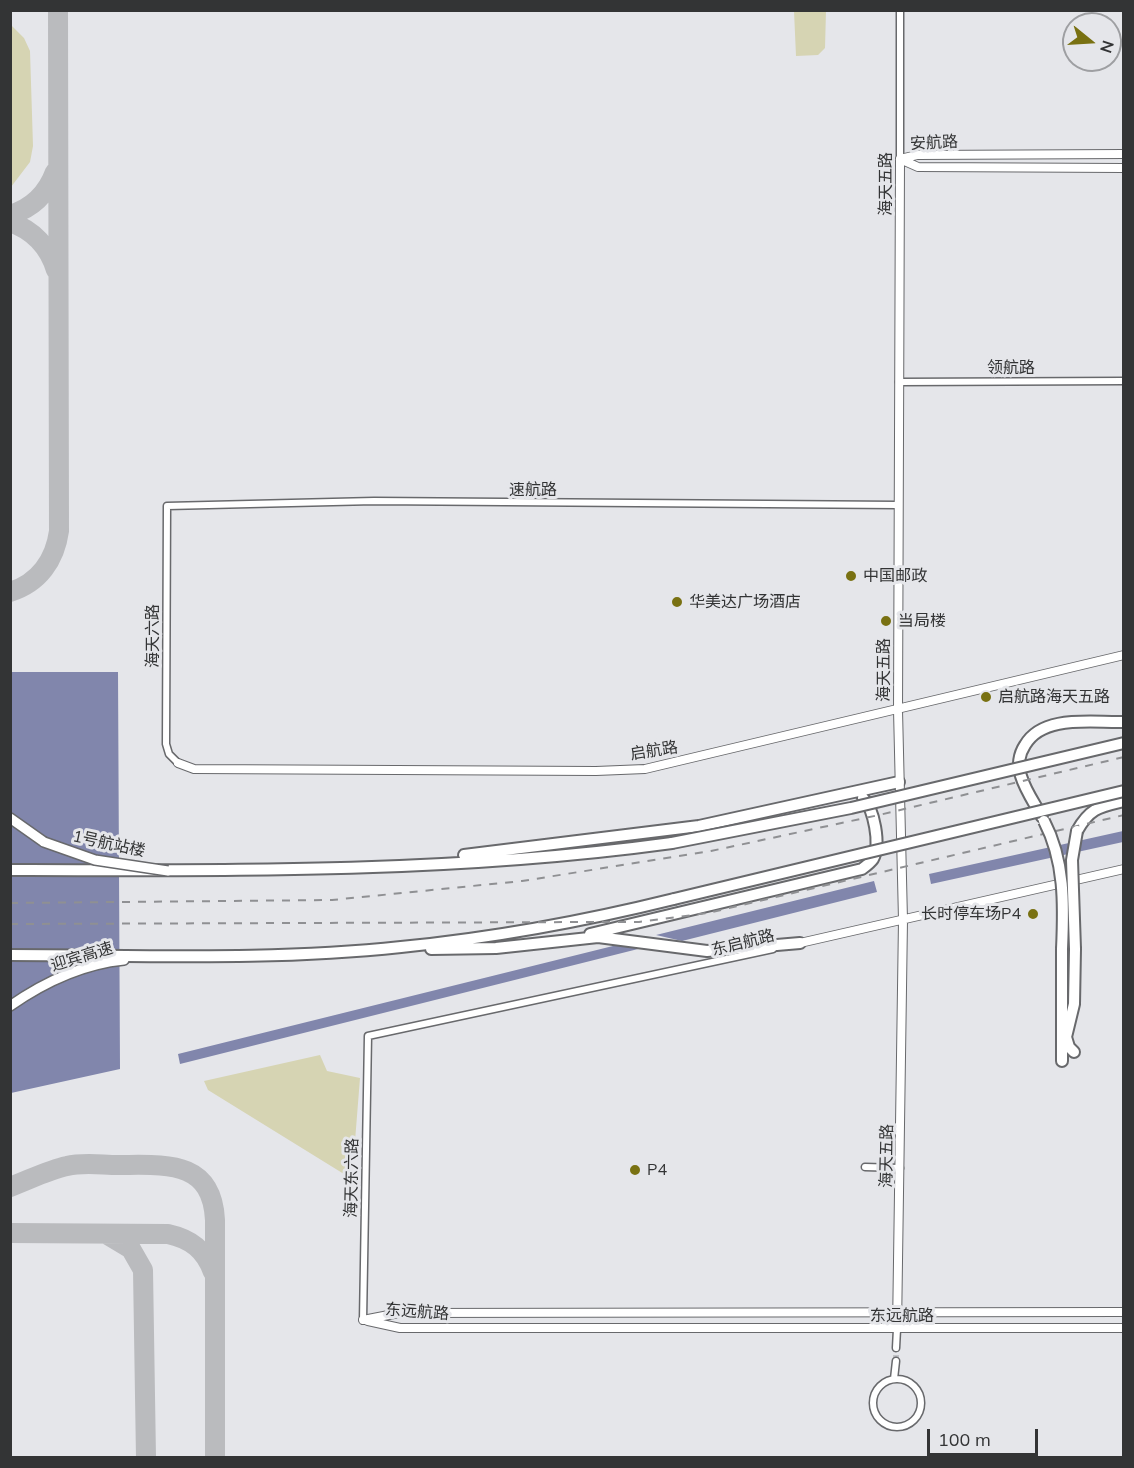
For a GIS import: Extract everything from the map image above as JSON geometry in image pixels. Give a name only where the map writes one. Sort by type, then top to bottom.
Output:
[{"type":"highway","points":[[1062,1061],[1062,874],[1055,842],[1020,775],[1019,759],[1026,742],[1036,731],[1052,724],[1124,722]]},
{"type":"highway","points":[[10,870],[168,871],[377,866],[563,856],[672,843],[851,808],[1124,742]]},
{"type":"highway","points":[[377,866],[699,826],[899,782]]},
{"type":"highway","points":[[401,947],[501,934],[674,899],[1124,791]]},
{"type":"highway","points":[[10,955],[168,956],[401,947],[496,948],[570,939],[862,869],[873,860],[877,846],[870,805],[860,796],[845,794]]},
{"type":"highway","points":[[1074,1052],[1069,1047],[1066,1037],[1074,1004],[1072,860],[1077,831],[1087,814],[1101,807],[1124,801]]},
{"type":"highway","points":[[570,939],[623,939],[707,951],[800,943]]},
{"type":"main road","points":[[10,818],[44,842]]},
{"type":"main road","points":[[10,825],[44,842]]},
{"type":"main road","name":"1号航站楼","points":[[44,842],[95,860],[168,871]]},
{"type":"main road","name":"迎宾高速","points":[[10,1006],[41,986],[98,965],[168,956]]},
{"type":"street","name":"海天五路","points":[[897,1329],[903,920],[898,710],[900,10]]},
{"type":"street","name":"安航路","points":[[900,159],[917,155],[1124,154]]},
{"type":"street","name":"安航路","points":[[900,159],[918,167],[1124,168]]},
{"type":"street","name":"领航路","points":[[899,382],[1124,381]]},
{"type":"street","name":"速航路","points":[[167,506],[364,501],[898,506]]},
{"type":"street","name":"海天六路","points":[[167,506],[166,744],[170,754],[178,763]]},
{"type":"street","name":"启航路","points":[[178,763],[194,769],[596,771],[645,769],[1124,655]]},
{"type":"street","name":"东启航路","points":[[368,1036],[715,964],[1124,869]]},
{"type":"street","name":"海天东六路","points":[[363,1320],[368,1036]]},
{"type":"street","points":[[866,1167],[900,1168]]},
{"type":"street","name":"东远航路","points":[[363,1320],[399,1312],[1124,1312]]},
{"type":"street","name":"东远航路","points":[[363,1320],[400,1328],[1124,1328]]},
{"type":"street","points":[[896,1348],[897,1329]]},
{"type":"street","points":[[894,1379],[896,1361]]},
{"type":"street","points":[[894,1379],[905,1380],[914,1386],[920,1394],[921,1405],[913,1421],[897,1427],[881,1421],[873,1405],[879,1388],[894,1379]]},
{"type":"shaded area","points":[[794,11],[826,11],[825,48],[818,55],[796,56]]},
{"type":"shaded area","points":[[11,25],[24,38],[30,51],[33,146],[30,162],[11,187]]},
{"type":"shaded area","points":[[320,1055],[327,1071],[360,1078],[352,1179],[208,1090],[204,1081]]},
{"type":"water","points":[[10,672],[118,672],[120,1069],[11,1093]]},
{"type":"water","points":[[1123,831],[1123,842],[931,884],[929,874]]},
{"type":"water","points":[[874,881],[877,892],[682,941],[656,935]]},
{"type":"water","points":[[621,944],[642,948],[180,1064],[178,1054]]},
{"type":"taxiway","points":[[10,592],[29,583],[44,569],[54,552],[59,531],[58,10]]},
{"type":"taxiway","points":[[10,215],[26,208],[38,199],[48,187],[55,172]]},
{"type":"taxiway","points":[[10,222],[39,240],[56,270]]},
{"type":"taxiway","points":[[10,1187],[60,1168],[86,1164],[168,1166],[195,1176],[205,1186],[212,1200],[215,1220],[215,1458]]},
{"type":"taxiway","points":[[10,1233],[168,1234],[184,1239],[196,1247],[206,1257],[213,1272]]},
{"type":"taxiway","points":[[106,1234],[131,1249],[143,1270],[146,1458]]},
{"type":"tunnel","points":[[896,1348],[896,1361]]},
{"type":"railway","points":[[10,903],[332,900],[522,881],[711,851],[879,815],[1124,757]]},
{"type":"railway","points":[[10,924],[639,922],[708,913],[1124,815]]},
{"type":"place","name":"中国邮政","points":[[851,576]]},
{"type":"place","name":"华美达广场酒店","points":[[677,602]]},
{"type":"place","name":"当局楼","points":[[886,621]]},
{"type":"place","name":"启航路海天五路","points":[[986,697]]},
{"type":"place","name":"长时停车场P4","points":[[1033,914]]},
{"type":"place","name":"P4","points":[[635,1170]]}]
